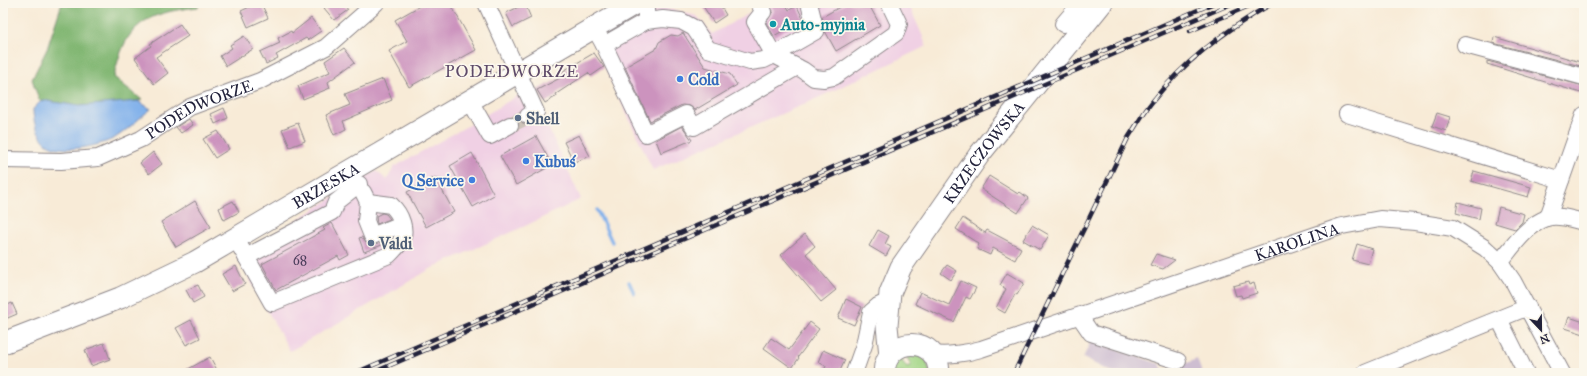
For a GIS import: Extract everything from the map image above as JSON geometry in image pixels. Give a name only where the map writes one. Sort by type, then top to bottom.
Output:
[{"type":"main road","name":"BRZESKA","points":[[3,343],[241,248],[355,177],[470,101],[518,72],[599,36],[636,3]]},
{"type":"main road","name":"KRZECZOWSKA","points":[[887,364],[887,331],[891,287],[901,267],[979,155],[1102,3]]},
{"type":"main road","points":[[889,308],[898,332],[911,344],[923,347],[938,367]]},
{"type":"main road","points":[[887,364],[899,348],[911,344]]},
{"type":"street","name":"PODEDWORZE","points":[[3,160],[61,161],[98,158],[141,140],[190,107],[260,81],[326,47],[376,3]]},
{"type":"street","points":[[486,3],[536,112],[528,116]]},
{"type":"street","points":[[646,3],[646,21]]},
{"type":"street","points":[[759,3],[763,12],[755,22],[774,56],[797,67],[814,78],[824,79],[834,77],[896,33],[899,24],[889,3]]},
{"type":"street","points":[[1063,24],[1081,3]]},
{"type":"street","points":[[797,67],[694,127],[686,114],[646,134],[599,36],[646,21],[663,19],[681,22],[694,28],[708,49],[750,62],[764,60],[774,56],[816,31],[814,5]]},
{"type":"street","points":[[1465,45],[1584,77]]},
{"type":"street","points":[[470,101],[490,136],[510,125]]},
{"type":"street","points":[[1347,114],[1561,180]]},
{"type":"street","points":[[1548,217],[1584,115]]},
{"type":"street","points":[[355,177],[368,202],[366,221],[372,236],[402,224]]},
{"type":"street","points":[[241,248],[272,303],[390,255],[401,242],[403,230],[402,224],[396,210],[392,205],[368,202]]},
{"type":"street","points":[[1500,262],[1527,230],[1548,217],[1568,218],[1584,222]]},
{"type":"street","name":"KAROLINA","points":[[938,367],[944,355],[969,353],[1080,317],[1342,226],[1380,219],[1415,222],[1453,228],[1485,248],[1500,262],[1528,307],[1562,373]]},
{"type":"street","points":[[854,373],[863,352],[871,312],[878,306],[889,308]]},
{"type":"street","points":[[1365,373],[1528,307]]},
{"type":"street","points":[[1080,317],[1091,333],[1178,360]]},
{"type":"street","points":[[1499,318],[1526,373]]},
{"type":"shaded area","points":[[751,3],[908,3],[927,46],[809,102],[653,170],[593,42],[662,7],[697,16],[712,34],[755,10]]},
{"type":"shaded area","points":[[530,88],[581,199],[432,268],[290,351],[237,257],[376,171],[387,180],[394,167],[469,125]]},
{"type":"shaded area","points":[[1091,341],[1160,364],[1164,372],[1197,359],[1202,373],[1113,373],[1083,358]]},
{"type":"green space","points":[[62,3],[199,3],[198,7],[164,13],[151,18],[141,24],[124,44],[114,77],[142,100],[119,104],[79,106],[39,100],[32,79],[47,49]]},
{"type":"green space","points":[[911,353],[926,359],[930,373],[893,373],[894,366],[900,358],[907,368],[911,366],[906,355]]},
{"type":"water","points":[[42,100],[79,106],[138,101],[151,109],[115,138],[100,144],[70,149],[52,147],[40,136],[36,128],[33,109]]},
{"type":"building","points":[[261,3],[268,18],[248,27],[241,11]]},
{"type":"building","points":[[330,3],[343,3],[348,10],[334,20],[324,8]]},
{"type":"building","points":[[425,3],[450,3],[476,50],[409,87],[389,51],[407,41],[395,20]]},
{"type":"building","points":[[701,3],[719,3],[726,15],[714,23]]},
{"type":"building","points":[[769,3],[785,3],[789,10],[797,6],[803,19],[774,36],[766,23],[773,11]]},
{"type":"building","points":[[847,3],[868,3],[880,25],[836,51],[825,31],[822,17]]},
{"type":"building","points":[[525,4],[531,18],[513,27],[506,13]]},
{"type":"building","points":[[311,18],[321,31],[308,40],[306,38],[276,55],[278,58],[266,64],[260,52],[280,43],[278,38],[291,31],[292,33]]},
{"type":"building","points":[[180,24],[188,36],[156,57],[168,73],[154,84],[135,58],[151,46],[150,44]]},
{"type":"building","name":"Cold","points":[[683,33],[705,67],[730,74],[737,85],[695,110],[690,106],[682,105],[650,121],[625,67],[656,49],[659,42],[671,35],[678,36]]},
{"type":"building","points":[[244,36],[253,49],[226,66],[220,56],[232,48],[230,45]]},
{"type":"building","points":[[1494,37],[1584,63],[1584,67],[1493,43]]},
{"type":"building","points":[[344,48],[355,62],[328,82],[330,88],[303,99],[298,86],[330,72],[325,61]]},
{"type":"building","points":[[594,53],[604,67],[591,76],[588,73],[545,103],[537,90],[560,78],[558,74]]},
{"type":"building","points":[[1487,61],[1584,86],[1584,94],[1487,64]]},
{"type":"building","points":[[383,79],[392,100],[343,121],[346,129],[334,135],[326,115],[350,105],[345,94]]},
{"type":"building","points":[[224,108],[228,118],[215,124],[211,114]]},
{"type":"building","points":[[1437,113],[1450,117],[1446,131],[1432,126]]},
{"type":"building","points":[[189,119],[193,125],[181,133],[176,127]]},
{"type":"building","points":[[298,123],[305,141],[290,147],[282,129]]},
{"type":"building","points":[[682,126],[692,140],[661,153],[656,140]]},
{"type":"building","points":[[218,131],[229,149],[215,158],[203,139]]},
{"type":"building","points":[[579,135],[590,156],[574,162],[564,142]]},
{"type":"building","name":"Kubuś","points":[[536,136],[552,165],[516,185],[500,156]]},
{"type":"building","points":[[153,152],[162,164],[149,174],[140,163]]},
{"type":"building","name":"Q Service","points":[[472,153],[494,195],[473,207],[450,166]]},
{"type":"building","points":[[1474,171],[1531,187],[1528,197],[1471,181]]},
{"type":"building","points":[[989,176],[1018,194],[1020,192],[1028,198],[1018,213],[981,189]]},
{"type":"building","points":[[435,177],[454,212],[426,227],[407,192]]},
{"type":"building","points":[[195,201],[211,227],[176,247],[161,222]]},
{"type":"building","points":[[233,201],[239,212],[224,220],[219,208]]},
{"type":"building","points":[[1458,202],[1481,208],[1479,219],[1456,213]]},
{"type":"building","points":[[1499,207],[1524,214],[1522,222],[1515,229],[1495,223]]},
{"type":"building","points":[[382,213],[386,214],[390,219],[377,224],[376,216]]},
{"type":"building","points":[[963,218],[985,233],[987,230],[1021,248],[1015,260],[993,248],[990,255],[977,249],[979,244],[956,229]]},
{"type":"building","points":[[332,223],[349,255],[340,260],[338,256],[276,290],[262,264],[325,230],[323,228]]},
{"type":"building","points":[[1032,225],[1049,235],[1040,250],[1023,240]]},
{"type":"building","points":[[878,230],[889,236],[885,244],[891,247],[886,256],[869,246]]},
{"type":"building","points":[[805,234],[815,246],[806,254],[836,290],[821,302],[781,255]]},
{"type":"building","points":[[362,237],[366,243],[370,245],[381,242],[382,245],[364,252],[359,238]]},
{"type":"building","points":[[1357,244],[1372,249],[1368,264],[1352,260]]},
{"type":"building","points":[[1156,254],[1175,260],[1163,269],[1150,265]]},
{"type":"building","points":[[947,265],[957,271],[951,280],[941,273]]},
{"type":"building","points":[[236,266],[245,284],[232,291],[222,274]]},
{"type":"building","points":[[1007,273],[1024,283],[1017,295],[1015,294],[1005,313],[996,308],[1006,289],[1000,285]]},
{"type":"building","points":[[961,281],[976,288],[970,299],[966,297],[954,322],[915,304],[920,292],[949,305]]},
{"type":"building","points":[[1248,282],[1249,285],[1254,283],[1257,293],[1242,298],[1241,295],[1236,296],[1233,286]]},
{"type":"building","points":[[198,285],[204,297],[193,303],[186,290]]},
{"type":"building","points":[[846,299],[862,307],[854,325],[838,318]]},
{"type":"building","points":[[12,303],[17,314],[3,320],[3,307]]},
{"type":"building","points":[[1569,317],[1584,322],[1584,334],[1565,328]]},
{"type":"building","points":[[191,320],[200,338],[186,345],[176,328]]},
{"type":"building","points":[[810,322],[819,329],[798,357],[799,358],[792,368],[764,348],[771,338],[789,350]]},
{"type":"building","points":[[104,343],[110,359],[91,366],[85,350]]},
{"type":"building","points":[[823,350],[845,360],[839,373],[823,373],[826,366],[818,362]]},
{"type":"building","points":[[210,357],[217,370],[211,373],[181,373]]},
{"type":"waterway","points":[[597,210],[612,242]]},
{"type":"waterway","points":[[629,282],[634,293]]},
{"type":"tunnel","points":[[510,125],[528,116]]},
{"type":"railway","points":[[355,373],[1214,3]]},
{"type":"railway","points":[[372,373],[1233,3]]},
{"type":"railway","points":[[1190,31],[1256,3]]},
{"type":"railway","points":[[1014,373],[1128,138],[1152,102],[1178,72],[1208,46],[1239,24],[1273,3]]},
{"type":"place","name":"Auto-myjnia","points":[[773,24]]},
{"type":"place","name":"Cold","points":[[680,79]]},
{"type":"place","name":"Shell","points":[[518,118]]},
{"type":"place","name":"Kubuś","points":[[526,161]]},
{"type":"place","name":"Q Service","points":[[472,180]]},
{"type":"place","name":"Valdi","points":[[371,243]]},
{"type":"district","name":"PODEDWORZE","points":[[512,71]]}]
